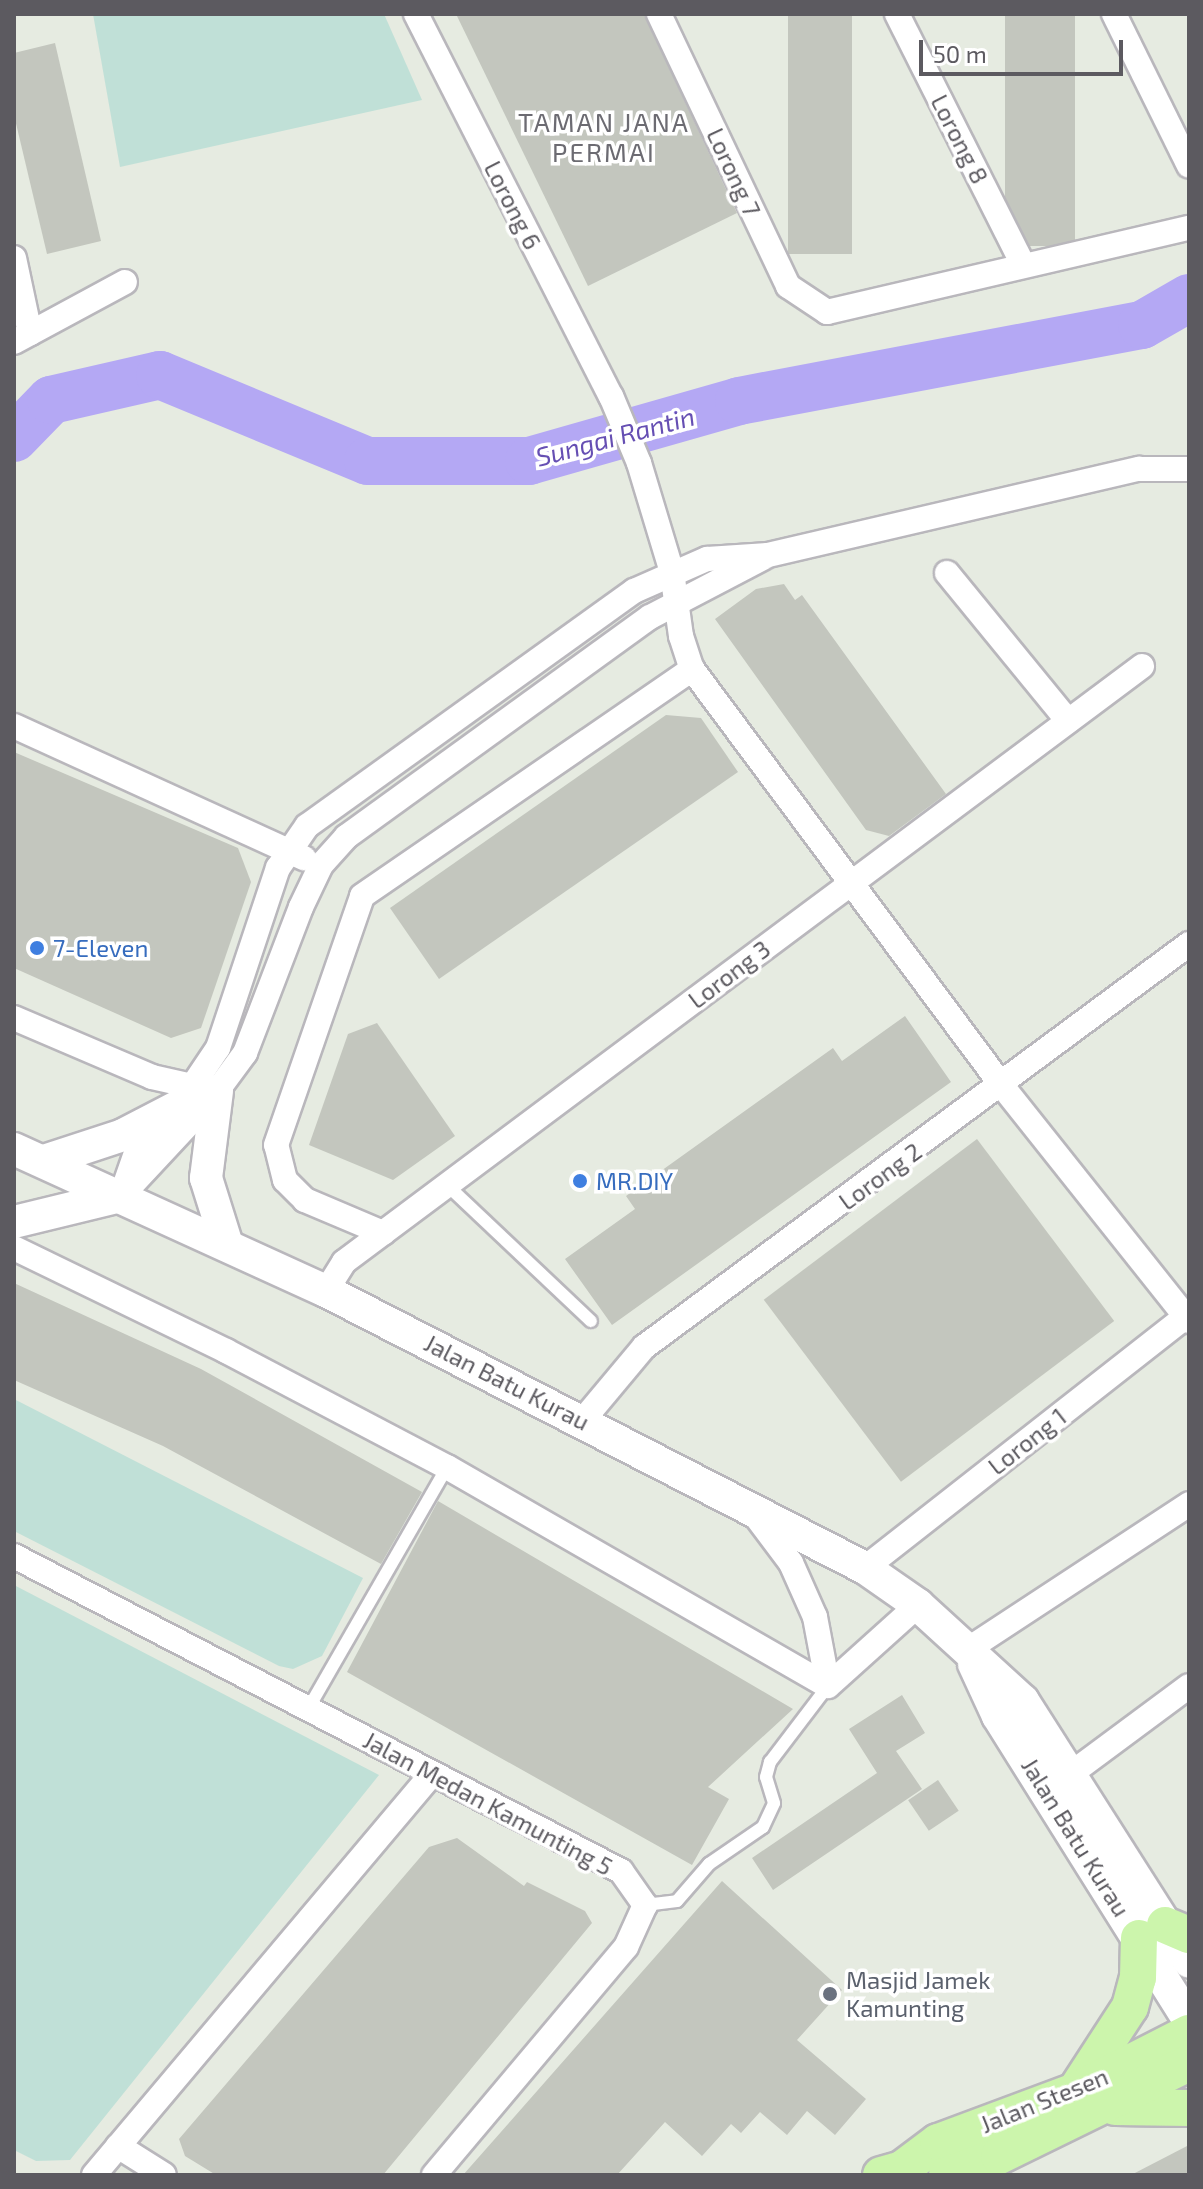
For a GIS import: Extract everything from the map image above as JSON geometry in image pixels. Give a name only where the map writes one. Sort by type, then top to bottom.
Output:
[{"type":"main road","points":[[22,1155],[123,1135],[196,1094],[206,1178],[227,1245]]},
{"type":"main road","name":"Jalan Batu Kurau","points":[[22,1155],[121,1196],[326,1291],[747,1504],[865,1568],[918,1605],[1023,1701],[1059,1782],[1164,1933],[1189,1962]]},
{"type":"main road","points":[[14,1222],[121,1196]]},
{"type":"main road","points":[[1164,1933],[1138,1978],[1130,2007],[1087,2099],[1189,2108]]},
{"type":"main road","name":"Jalan Batu Kurau","points":[[1164,1933],[1189,2021]]},
{"type":"main road","name":"Jalan Stesen","points":[[947,2175],[1087,2099],[1189,2033]]},
{"type":"main road","name":"Jalan Stesen","points":[[906,2173],[938,2142],[1087,2099],[1189,2063]]},
{"type":"street","name":"Lorong 6","points":[[416,14],[611,396],[639,463],[672,572],[692,669]]},
{"type":"street","name":"Lorong 7","points":[[659,14],[788,286],[827,312],[1023,264]]},
{"type":"street","name":"Lorong 8","points":[[897,14],[1023,264]]},
{"type":"street","points":[[1114,14],[1189,166]]},
{"type":"street","points":[[1023,264],[1189,228]]},
{"type":"street","points":[[14,258],[22,337],[125,282]]},
{"type":"street","points":[[121,1196],[196,1094],[218,1048],[278,868],[289,851],[332,806],[634,591],[707,559],[768,555],[1139,469],[1189,469]]},
{"type":"street","points":[[121,1196],[137,1150],[245,1053],[321,865],[346,837],[650,617],[768,555]]},
{"type":"street","points":[[947,573],[1068,721]]},
{"type":"street","name":"Lorong 3","points":[[326,1291],[344,1262],[1142,666]]},
{"type":"street","points":[[383,1233],[305,1200],[285,1180],[276,1145],[362,896],[692,669],[1003,1087],[1188,1317]]},
{"type":"street","points":[[14,726],[321,865]]},
{"type":"street","name":"Lorong 2","points":[[583,1420],[644,1347],[1003,1087],[1189,944]]},
{"type":"street","points":[[14,1018],[196,1094]]},
{"type":"street","points":[[14,1248],[213,1344],[447,1467],[828,1686]]},
{"type":"street","name":"Lorong 1","points":[[865,1568],[1188,1317]]},
{"type":"street","points":[[747,1504],[791,1563],[815,1617],[828,1686]]},
{"type":"street","points":[[967,1650],[1189,1504]]},
{"type":"street","name":"Jalan Medan Kamunting 5","points":[[14,1556],[621,1871],[645,1905]]},
{"type":"street","points":[[828,1686],[918,1605]]},
{"type":"street","points":[[1059,1782],[1189,1686]]},
{"type":"street","points":[[94,2175],[432,1774]]},
{"type":"street","points":[[434,2175],[626,1947],[645,1905]]},
{"type":"street","points":[[118,2146],[164,2175]]},
{"type":"lane","points":[[447,1185],[591,1321]]},
{"type":"lane","points":[[308,1709],[447,1467]]},
{"type":"lane","points":[[645,1905],[677,1901],[709,1864],[763,1827],[774,1803],[766,1777],[770,1762],[828,1686]]},
{"type":"shaded area","points":[[93,14],[384,14],[422,100],[120,167]]},
{"type":"shaded area","points":[[14,1399],[363,1578],[322,1656],[293,1669],[279,1666],[14,1531]]},
{"type":"shaded area","points":[[14,1585],[379,1775],[70,2160],[36,2161],[14,2150]]},
{"type":"building","points":[[456,14],[644,14],[737,213],[588,286]]},
{"type":"building","points":[[788,14],[852,14],[852,254],[788,254]]},
{"type":"building","points":[[1005,14],[1075,14],[1075,246],[1005,246]]},
{"type":"building","points":[[55,43],[101,241],[47,254],[14,115],[14,53]]},
{"type":"building","points":[[784,584],[795,600],[802,595],[946,794],[889,836],[866,830],[715,619],[756,589]]},
{"type":"building","points":[[666,715],[701,718],[738,772],[439,979],[390,908]]},
{"type":"building","points":[[14,752],[238,848],[251,882],[201,1028],[171,1038],[14,968]]},
{"type":"building","points":[[905,1016],[951,1082],[612,1325],[565,1259],[635,1209],[626,1196],[833,1048],[842,1061]]},
{"type":"building","points":[[377,1023],[455,1136],[393,1180],[309,1145],[348,1034]]},
{"type":"building","points":[[977,1139],[1114,1321],[901,1482],[764,1300]]},
{"type":"building","points":[[14,1283],[201,1369],[422,1492],[381,1564],[163,1446],[14,1380]]},
{"type":"building","points":[[438,1501],[793,1709],[708,1787],[729,1799],[692,1865],[347,1672]]},
{"type":"building","points":[[902,1695],[925,1733],[896,1751],[922,1789],[773,1890],[752,1858],[877,1773],[849,1729]]},
{"type":"building","points":[[938,1780],[959,1811],[929,1831],[908,1800]]},
{"type":"building","points":[[457,1838],[524,1886],[527,1882],[585,1911],[592,1923],[383,2175],[216,2175],[185,2156],[179,2139],[429,1847]]},
{"type":"building","points":[[722,1881],[842,1990],[797,2040],[866,2099],[835,2135],[807,2111],[787,2135],[760,2112],[741,2133],[731,2124],[702,2156],[665,2122],[617,2175],[463,2175]]},
{"type":"building","points":[[1189,2145],[1189,2175],[1131,2175]]},
{"type":"waterway","name":"Sungai Rantin","points":[[14,438],[51,400],[160,375],[368,461],[529,461],[739,401],[1142,325],[1189,298]]},
{"type":"place","name":"7-Eleven","points":[[37,948]]},
{"type":"place","name":"MR.DIY","points":[[580,1181]]},
{"type":"place","name":"Masjid Jamek Kamunting","points":[[830,1994]]},
{"type":"district","name":"TAMAN JANA PERMAI","points":[[604,137]]}]
